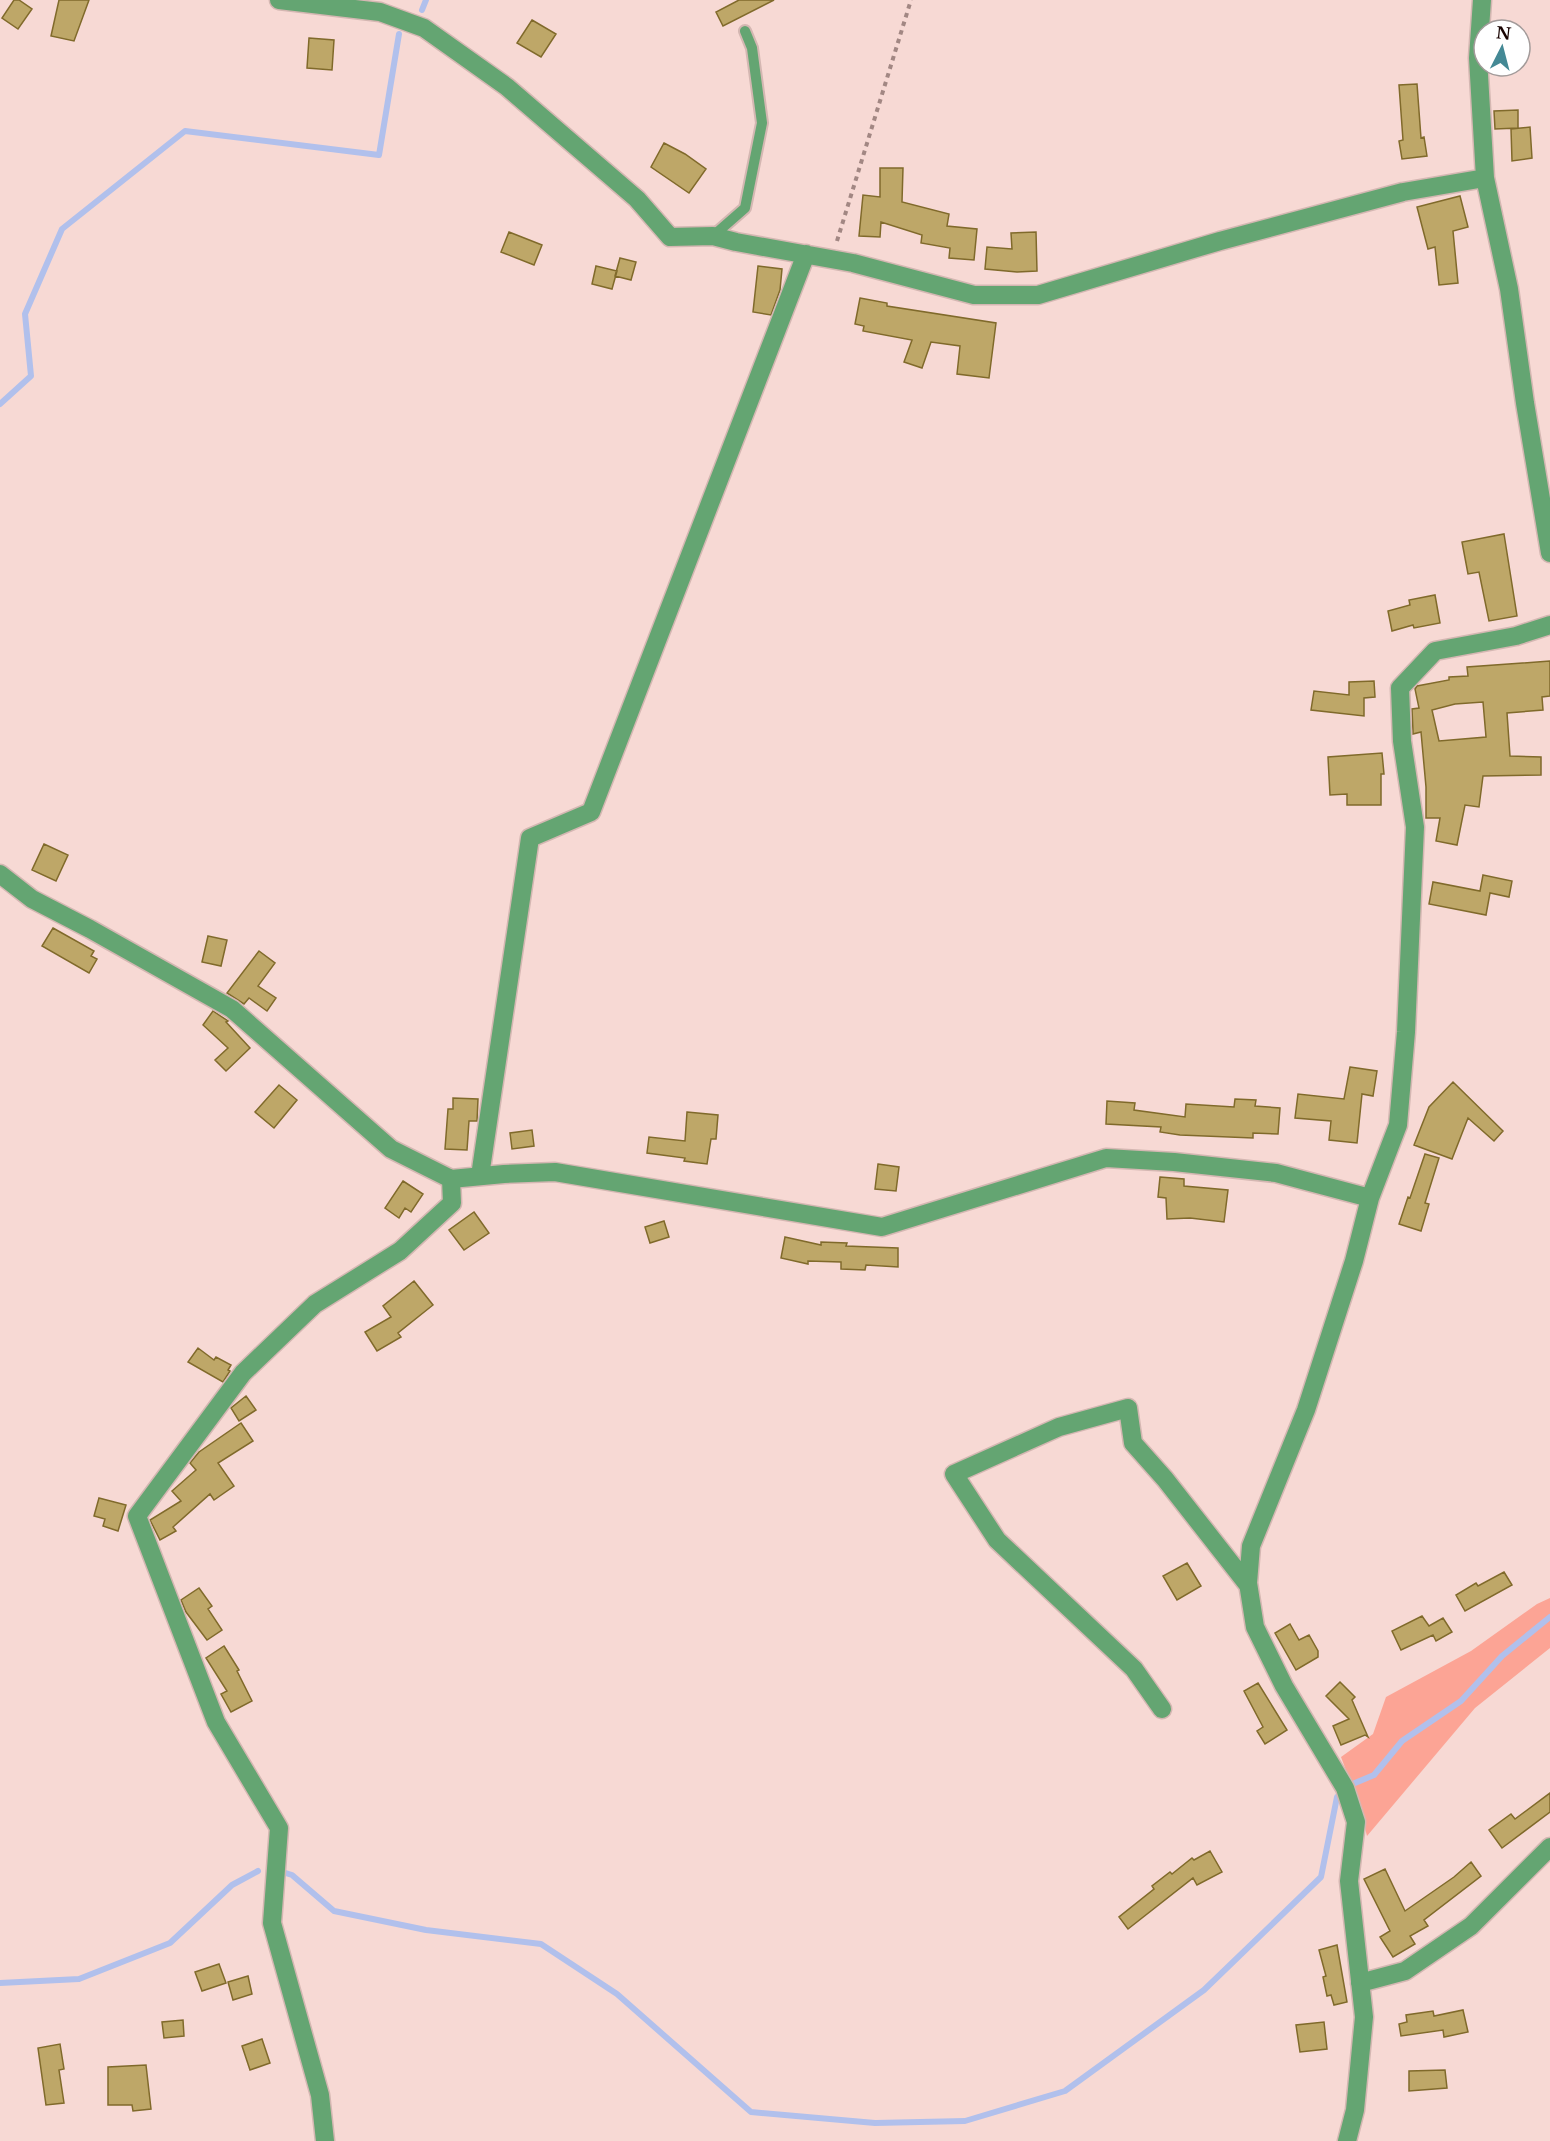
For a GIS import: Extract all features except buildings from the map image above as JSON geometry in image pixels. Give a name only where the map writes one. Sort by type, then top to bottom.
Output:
[{"type":"street","points":[[279,0],[380,12],[424,28],[507,87],[637,200],[670,237],[713,236],[831,259],[974,295],[1038,295],[1220,241],[1403,192],[1485,178]]},
{"type":"street","points":[[1482,0],[1478,58],[1485,178],[1509,289],[1550,553]]},
{"type":"street","points":[[480,1176],[530,838],[591,812],[806,254]]},
{"type":"street","points":[[1347,2141],[1355,2110],[1364,2017],[1348,1881],[1356,1822],[1345,1788],[1284,1686],[1255,1627],[1248,1585],[1251,1546],[1306,1410],[1354,1261],[1370,1198],[1398,1125],[1406,1032],[1415,827],[1402,741],[1400,688],[1435,651],[1516,636],[1550,625]]},
{"type":"street","points":[[0,874],[32,899],[232,1009],[392,1149],[451,1179],[555,1172],[882,1227],[1106,1158],[1174,1162],[1276,1173],[1370,1198]]},
{"type":"street","points":[[325,2141],[320,2095],[272,1923],[279,1828],[216,1722],[137,1516],[243,1373],[315,1304],[400,1251],[452,1203],[451,1179]]},
{"type":"street","points":[[1162,1709],[1134,1670],[997,1540],[954,1474],[1059,1427],[1128,1408],[1133,1443],[1165,1479],[1248,1585]]},
{"type":"street","points":[[1360,1983],[1405,1971],[1471,1926],[1550,1846]]},
{"type":"lane","points":[[713,236],[745,208],[762,123],[752,48],[745,31]]},
{"type":"path","points":[[831,259],[911,0]]},
{"type":"shaded area","points":[[1550,1598],[1550,1648],[1475,1708],[1367,1836],[1359,1805],[1341,1757],[1373,1734],[1386,1697],[1471,1651],[1537,1604]]},
{"type":"waterway","points":[[422,10],[426,0]]},
{"type":"waterway","points":[[0,404],[31,376],[25,314],[62,229],[185,131],[379,155],[399,34]]},
{"type":"waterway","points":[[1355,1783],[1374,1775],[1402,1741],[1461,1701],[1502,1656],[1550,1617]]},
{"type":"waterway","points":[[279,1871],[292,1875],[334,1911],[426,1930],[541,1944],[617,1994],[751,2112],[875,2123],[965,2121],[1065,2091],[1204,1990],[1321,1877],[1337,1797]]},
{"type":"waterway","points":[[0,1983],[79,1979],[170,1943],[232,1885],[258,1871]]}]
